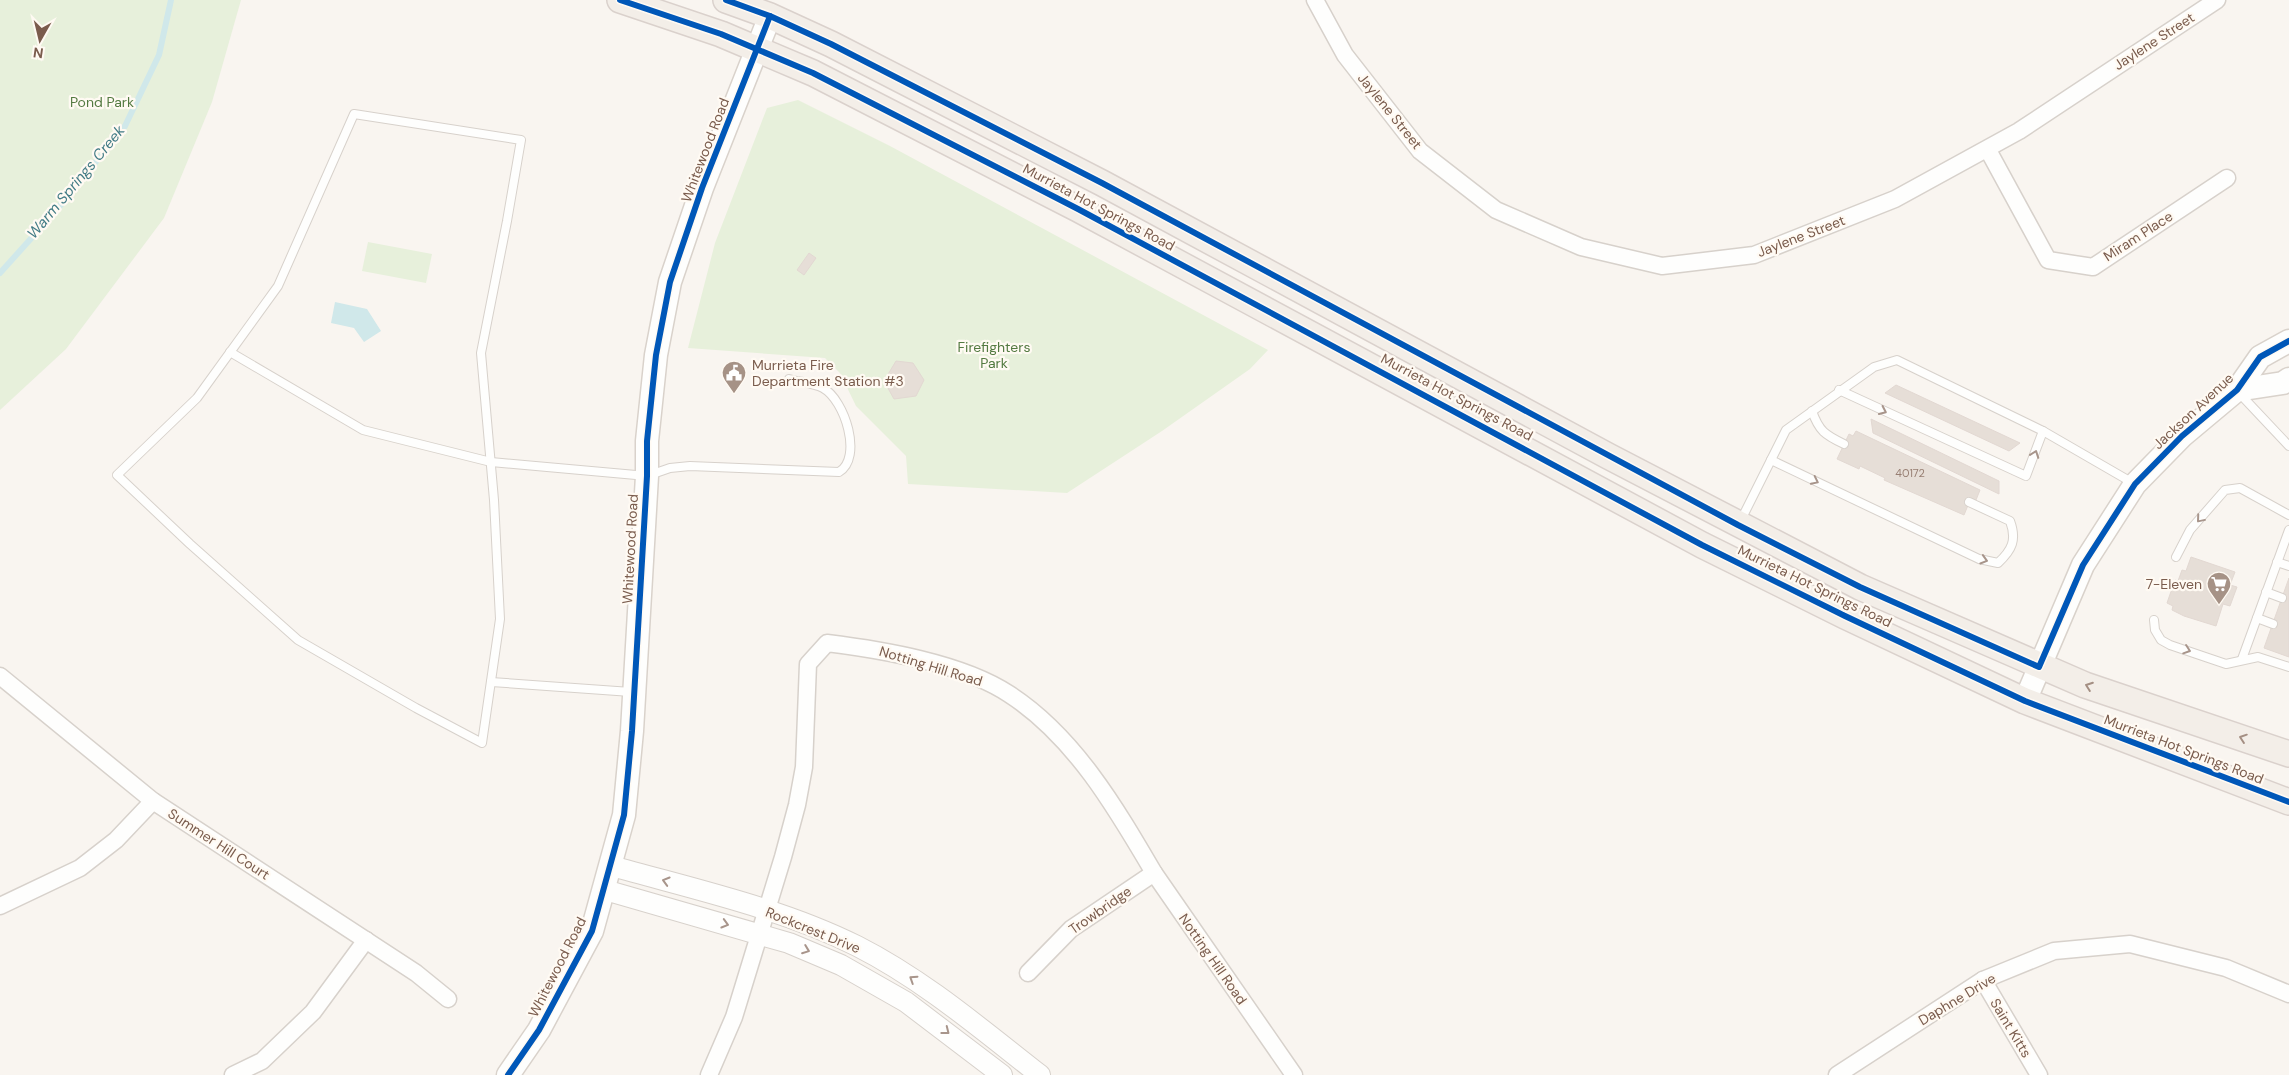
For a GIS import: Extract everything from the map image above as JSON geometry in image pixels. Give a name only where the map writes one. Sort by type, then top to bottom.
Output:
[{"type":"main road","name":"Murrieta Hot Springs Road","points":[[620,0],[721,34],[813,73],[1069,204],[1550,461],[1702,545],[2025,701],[2289,802]]},
{"type":"main road","name":"Murrieta Hot Springs Road","points":[[726,0],[774,8],[831,44],[1102,183],[1738,525],[1860,587],[2085,685],[2289,754]]},
{"type":"main road","name":"Whitewood Road","points":[[508,1075],[539,1030],[573,970],[592,931],[612,866],[624,815],[634,692],[647,476],[647,441],[656,355],[670,282],[702,188],[774,8]]},
{"type":"main road","name":"Jackson Avenue","points":[[2025,701],[2083,565],[2135,484],[2182,436],[2237,390],[2260,357],[2289,342]]},
{"type":"main road","name":"Jackson Avenue","points":[[2237,390],[2283,382],[2289,379]]},
{"type":"main road","points":[[1550,461],[1563,459],[1573,463],[1699,528],[1725,534],[1731,532],[1738,525]]},
{"type":"street","name":"Jaylene Street","points":[[1315,0],[1345,56],[1420,151],[1496,210],[1581,247],[1662,266],[1754,255],[1895,198],[1988,150],[2212,1]]},
{"type":"street","name":"Miram Place","points":[[1988,150],[2048,260],[2092,267],[2227,178]]},
{"type":"street","name":"Notting Hill Road","points":[[709,1075],[734,1017],[798,805],[804,767],[808,664],[828,643],[885,650],[973,676],[1008,694],[1036,714],[1067,745],[1096,782],[1154,873],[1294,1075]]},
{"type":"street","name":"Summer Hill Court","points":[[0,676],[153,801],[416,973],[448,999]]},
{"type":"street","points":[[0,906],[80,868],[116,840],[153,801]]},
{"type":"street","name":"Rockcrest Drive","points":[[612,866],[767,912],[823,931],[880,959],[937,996],[1036,1074]]},
{"type":"street","name":"Trowbridge","points":[[1028,972],[1071,929],[1154,873]]},
{"type":"street","name":"Rockcrest Drive","points":[[605,890],[760,934],[814,952],[877,984],[940,1027],[1002,1075]]},
{"type":"street","points":[[234,1075],[262,1061],[313,1012],[366,940]]},
{"type":"street","name":"Daphne Drive","points":[[1837,1075],[1983,980],[2054,951],[2130,944],[2226,968],[2289,994]]},
{"type":"street","name":"Saint Kitts","points":[[1983,980],[2039,1075]]},
{"type":"lane","points":[[354,114],[520,140],[507,221],[481,353],[491,462],[500,619],[482,743],[416,708],[298,640],[195,549],[117,475],[197,398],[278,286],[354,114]]},
{"type":"lane","points":[[230,352],[362,430],[491,462],[647,476],[670,468],[690,466],[839,472],[846,468],[851,458],[850,434],[841,409],[824,388],[789,379]]},
{"type":"lane","points":[[1738,525],[1786,430],[1839,390],[1874,367],[1897,360],[2043,431],[2135,484]]},
{"type":"lane","points":[[1839,390],[2026,476],[2043,431]]},
{"type":"lane","points":[[2237,390],[2289,446]]},
{"type":"lane","points":[[1812,411],[1818,427],[1824,434],[1844,444]]},
{"type":"lane","points":[[1771,460],[1979,559],[1998,562],[2012,545],[2014,534],[2010,522],[1969,502]]},
{"type":"lane","points":[[2176,557],[2190,530],[2225,490],[2232,488],[2248,492],[2289,515]]},
{"type":"lane","points":[[2242,659],[2289,530]]},
{"type":"lane","points":[[2278,562],[2289,566]]},
{"type":"lane","points":[[2266,592],[2282,598]]},
{"type":"lane","points":[[2257,618],[2273,624]]},
{"type":"lane","points":[[2154,620],[2161,640],[2226,664],[2258,657],[2289,667]]},
{"type":"lane","points":[[491,682],[634,692]]},
{"type":"green space","name":"Pond Park","points":[[0,0],[241,0],[212,102],[164,218],[66,349],[0,410]]},
{"type":"green space","name":"Firefighters Park","points":[[798,100],[890,146],[1268,350],[1250,369],[1162,431],[1067,493],[908,484],[906,456],[856,406],[840,373],[825,358],[688,348],[715,243],[767,108]]},
{"type":"green space","points":[[368,242],[432,254],[426,283],[362,271]]},
{"type":"water","points":[[335,302],[367,309],[381,331],[364,342],[354,328],[331,323]]},
{"type":"building","points":[[809,253],[816,258],[804,275],[797,270]]},
{"type":"building","points":[[896,361],[913,363],[924,380],[916,396],[894,399],[884,381]]},
{"type":"building","points":[[1896,385],[2020,443],[2009,451],[1885,393]]},
{"type":"building","points":[[1871,419],[1999,481],[1999,494],[1873,433]]},
{"type":"building","points":[[1856,431],[1980,490],[1976,500],[1971,498],[1964,515],[1884,480],[1885,478],[1860,466],[1859,469],[1837,459],[1849,434],[1853,436]]},
{"type":"building","points":[[2191,557],[2235,572],[2230,585],[2237,587],[2230,606],[2223,604],[2216,626],[2184,616],[2172,610],[2173,606],[2167,603],[2175,580],[2178,581],[2182,570],[2186,571]]},
{"type":"building","points":[[2289,578],[2289,657],[2264,648]]},
{"type":"waterway","name":"Warm Springs Creek","points":[[0,273],[54,213],[125,126],[159,55],[171,0]]},
{"type":"cycle path","points":[[620,0],[721,34],[813,73],[1078,209],[1702,545],[1845,616],[2025,701],[2289,802]]},
{"type":"cycle path","points":[[726,0],[770,16],[831,44],[1102,183],[1738,525],[1860,587],[2039,667],[2083,565],[2135,484],[2182,436],[2237,390],[2260,357],[2289,341]]},
{"type":"cycle path","points":[[508,1075],[539,1030],[592,931],[624,815],[632,731],[647,476],[647,441],[656,355],[670,282],[702,188],[770,16]]},
{"type":"place","name":"Murrieta Fire Department Station #3","points":[[734,394]]},
{"type":"place","name":"7-Eleven","points":[[2219,605]]}]
